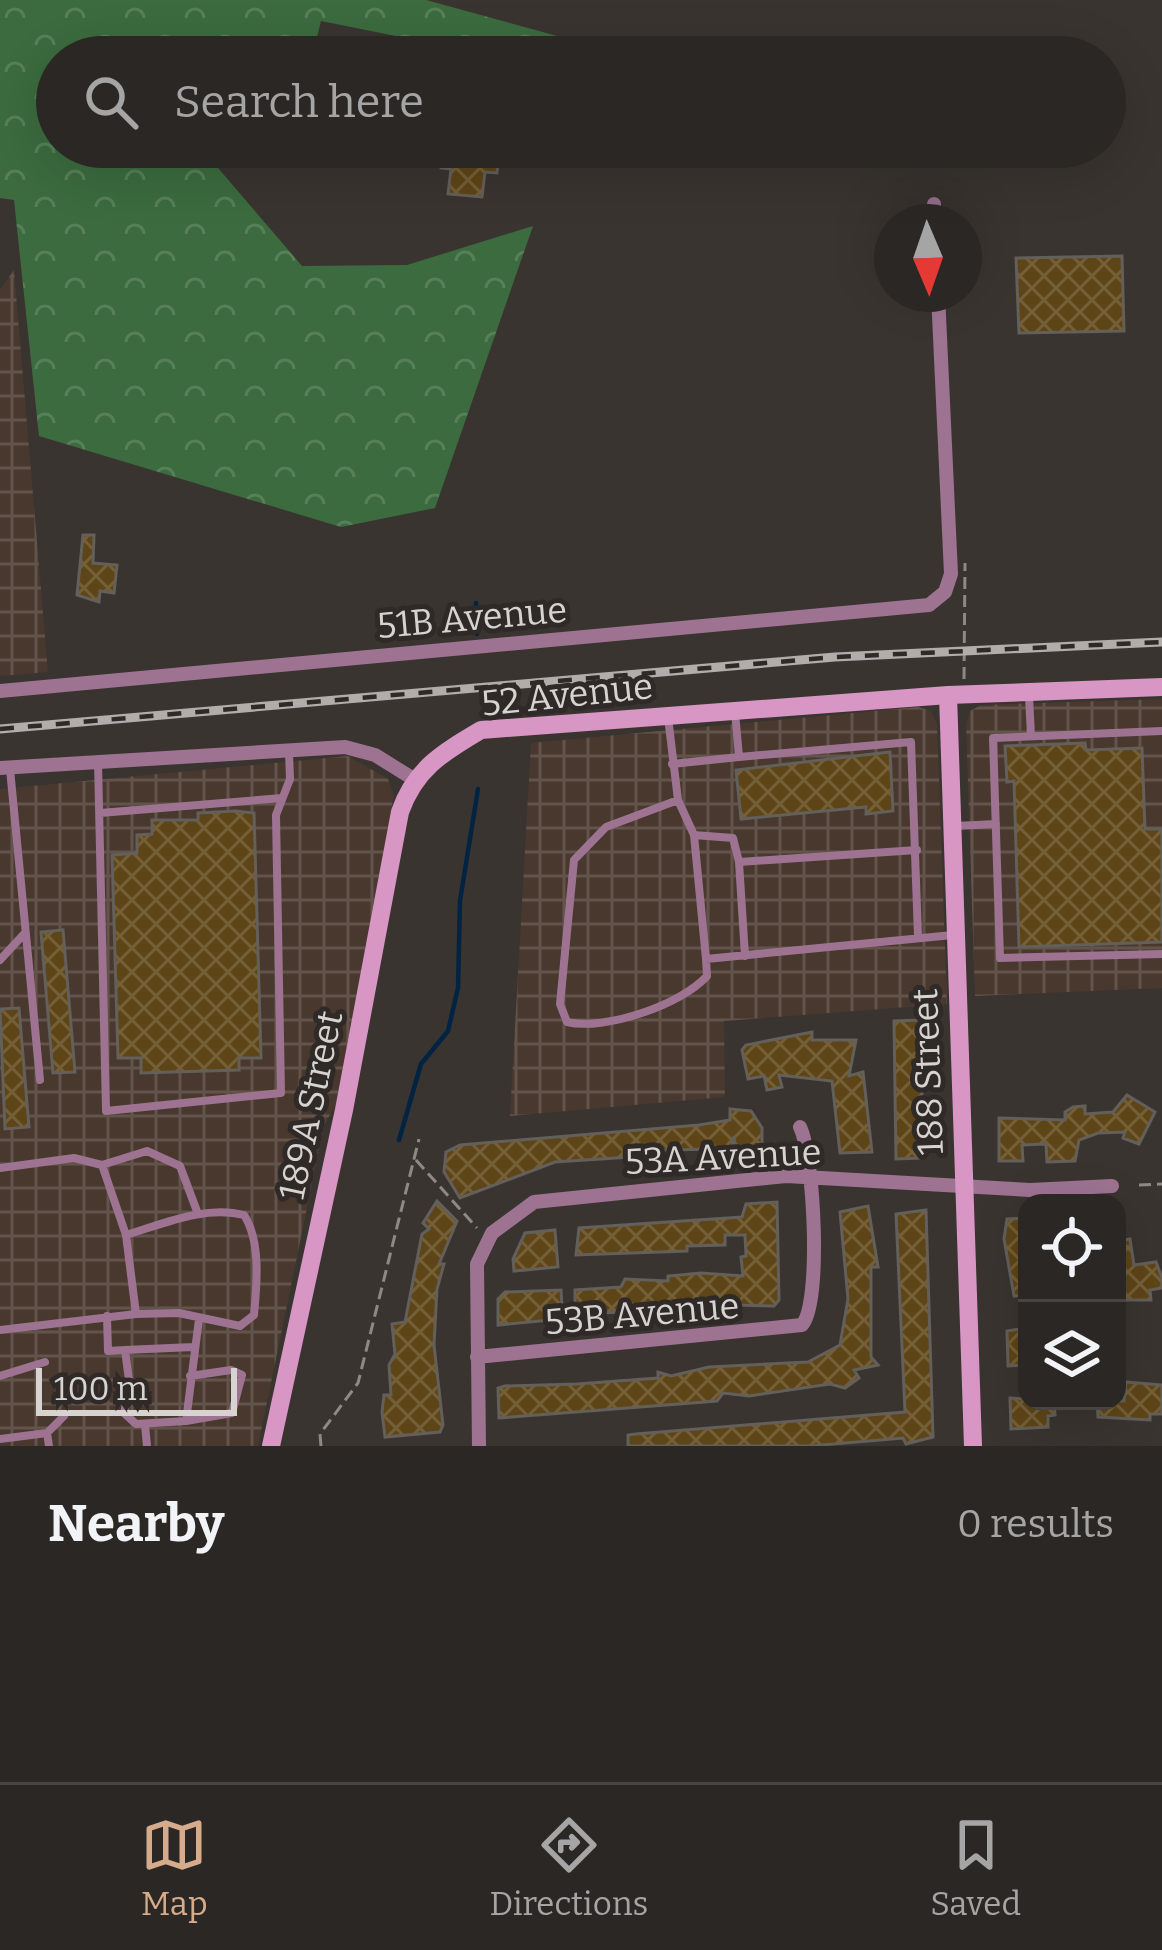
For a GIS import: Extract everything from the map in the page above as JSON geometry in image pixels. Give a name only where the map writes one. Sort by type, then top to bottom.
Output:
[{"type":"street","name":"51B Avenue","points":[[0,691],[929,605],[945,592],[951,574],[939,312]]},
{"type":"street","name":"52 Avenue","points":[[412,778],[481,730],[948,695],[1162,687]]},
{"type":"street","name":"188 Street","points":[[948,695],[973,1446]]},
{"type":"street","points":[[5,768],[361,751],[412,778]]},
{"type":"street","name":"189A Street","points":[[271,1446],[362,1022],[400,812],[412,778]]},
{"type":"street","points":[[800,1127],[809,1177]]},
{"type":"street","name":"53A Avenue","points":[[490,1236],[519,1210],[552,1198],[809,1177],[1030,1190],[1112,1186]]},
{"type":"street","name":"53B Avenue","points":[[477,1358],[786,1330],[808,1318],[813,1300],[809,1177]]},
{"type":"street","points":[[479,1446],[475,1278],[490,1236]]},
{"type":"lane","points":[[1029,692],[1031,736]]},
{"type":"lane","points":[[735,710],[739,757]]},
{"type":"lane","points":[[668,716],[678,800],[694,835],[707,976],[693,992],[587,1027],[567,1022],[560,1004],[574,860],[606,827],[678,800]]},
{"type":"lane","points":[[1162,731],[993,738],[1000,958],[1162,954]]},
{"type":"lane","points":[[672,764],[911,742],[918,936]]},
{"type":"lane","points":[[98,762],[106,1111],[281,1093],[276,815],[290,779],[289,751]]},
{"type":"lane","points":[[5,768],[40,1080]]},
{"type":"lane","points":[[100,813],[282,798]]},
{"type":"lane","points":[[954,826],[996,824]]},
{"type":"lane","points":[[694,835],[733,838],[745,956]]},
{"type":"lane","points":[[739,862],[917,850]]},
{"type":"lane","points":[[0,960],[26,933]]},
{"type":"lane","points":[[706,959],[954,935]]},
{"type":"lane","points":[[0,1168],[74,1158],[102,1165],[147,1151],[180,1166],[198,1214]]},
{"type":"lane","points":[[102,1165],[126,1235],[136,1313]]},
{"type":"lane","points":[[0,1330],[136,1313],[240,1326],[254,1315],[253,1228],[244,1215],[226,1210],[198,1214],[126,1235]]},
{"type":"lane","points":[[107,1316],[108,1351],[194,1347]]},
{"type":"lane","points":[[186,1421],[199,1318]]},
{"type":"lane","points":[[125,1350],[130,1388],[124,1413],[130,1421],[186,1421],[232,1412],[242,1375],[231,1370],[190,1376]]},
{"type":"lane","points":[[0,1376],[45,1362]]},
{"type":"lane","points":[[0,1439],[47,1433],[64,1416]]},
{"type":"lane","points":[[145,1424],[147,1446]]},
{"type":"lane","points":[[47,1433],[49,1446]]},
{"type":"path","points":[[962,557],[964,680]]},
{"type":"path","points":[[322,1446],[320,1434],[358,1383],[419,1139]]},
{"type":"path","points":[[415,1158],[490,1236]]},
{"type":"path","points":[[1139,1185],[1162,1184]]},
{"type":"shaded area","points":[[14,270],[48,672],[0,676],[0,290]]},
{"type":"shaded area","points":[[1162,699],[1162,988],[975,996],[966,724],[970,711],[981,705]]},
{"type":"shaded area","points":[[918,707],[931,711],[937,724],[947,1004],[724,1021],[725,1097],[510,1116],[531,743]]},
{"type":"shaded area","points":[[348,756],[388,779],[394,795],[336,1105],[324,1125],[258,1446],[0,1446],[0,789]]},
{"type":"green space","points":[[0,0],[426,0],[557,36],[396,36],[321,21],[317,36],[36,36],[36,168],[218,168],[302,266],[407,265],[533,226],[435,508],[341,527],[39,436],[14,200],[0,198]]},
{"type":"building","points":[[441,168],[497,168],[497,173],[485,172],[482,197],[448,194],[451,169]]},
{"type":"building","points":[[1122,256],[1124,331],[1019,333],[1016,258]]},
{"type":"building","points":[[83,535],[94,535],[93,563],[117,565],[114,593],[100,591],[99,602],[77,595]]},
{"type":"building","points":[[1085,743],[1086,750],[1142,748],[1145,829],[1162,829],[1162,942],[1019,947],[1014,781],[1007,782],[1005,746]]},
{"type":"building","points":[[890,752],[893,811],[866,814],[866,807],[741,819],[736,770]]},
{"type":"building","points":[[198,813],[254,813],[261,1058],[239,1058],[239,1070],[141,1073],[141,1058],[118,1058],[112,855],[137,853],[137,835],[152,834],[152,820],[198,820]]},
{"type":"building","points":[[63,930],[75,1072],[53,1073],[41,932]]},
{"type":"building","points":[[19,1008],[29,1127],[5,1129],[0,1009]]},
{"type":"building","points":[[921,1020],[922,1098],[929,1120],[919,1121],[922,1158],[896,1159],[894,1021]]},
{"type":"building","points":[[812,1032],[812,1040],[856,1040],[849,1076],[863,1072],[872,1152],[840,1153],[832,1081],[779,1075],[782,1087],[767,1090],[764,1076],[748,1079],[742,1050],[746,1045]]},
{"type":"building","points":[[1127,1095],[1155,1112],[1139,1144],[1123,1138],[1125,1132],[1098,1133],[1079,1140],[1075,1161],[1047,1162],[1046,1144],[1022,1145],[1023,1161],[999,1161],[999,1118],[1065,1120],[1065,1112],[1085,1106],[1085,1114],[1113,1112]]},
{"type":"building","points":[[730,1109],[751,1111],[762,1128],[762,1147],[735,1147],[734,1136],[732,1147],[725,1149],[661,1150],[661,1155],[555,1162],[460,1198],[444,1172],[446,1152],[460,1145],[699,1125],[730,1120]]},
{"type":"building","points":[[437,1201],[457,1221],[439,1264],[444,1264],[437,1289],[434,1345],[443,1425],[440,1432],[385,1437],[384,1395],[391,1395],[389,1365],[395,1354],[392,1324],[405,1322],[422,1234],[429,1229],[423,1223]]},
{"type":"building","points":[[777,1202],[779,1300],[774,1306],[690,1304],[672,1310],[575,1314],[575,1290],[621,1287],[625,1279],[668,1281],[668,1276],[701,1273],[743,1276],[741,1257],[746,1256],[745,1235],[725,1235],[725,1245],[687,1246],[687,1251],[576,1255],[579,1228],[742,1217],[746,1204]]},
{"type":"building","points":[[868,1206],[878,1267],[871,1267],[871,1357],[878,1365],[854,1370],[859,1378],[845,1388],[830,1384],[749,1396],[723,1393],[717,1401],[499,1418],[498,1388],[505,1386],[658,1378],[658,1372],[671,1376],[709,1367],[808,1362],[840,1345],[848,1299],[840,1212]]},
{"type":"building","points":[[926,1210],[933,1437],[906,1444],[903,1438],[810,1446],[628,1446],[628,1435],[636,1434],[905,1412],[896,1214]]},
{"type":"building","points":[[1018,1218],[1018,1296],[1014,1296],[1004,1239],[1007,1219]]},
{"type":"building","points":[[555,1230],[558,1267],[514,1271],[513,1259],[525,1233]]},
{"type":"building","points":[[1130,1239],[1134,1265],[1156,1262],[1162,1288],[1150,1290],[1151,1300],[1126,1300],[1126,1240]]},
{"type":"building","points":[[561,1290],[562,1308],[572,1308],[573,1318],[498,1325],[498,1299],[505,1292]]},
{"type":"building","points":[[1018,1329],[1018,1365],[1008,1366],[1007,1331]]},
{"type":"building","points":[[1126,1382],[1162,1385],[1162,1414],[1150,1414],[1150,1420],[1098,1417],[1098,1410],[1126,1410]]},
{"type":"building","points":[[1010,1398],[1018,1399],[1018,1410],[1055,1410],[1055,1415],[1048,1416],[1048,1427],[1011,1429]]},
{"type":"waterway","points":[[476,603],[477,634]]},
{"type":"waterway","points":[[399,1140],[421,1064],[448,1031],[458,988],[460,901],[478,789]]},
{"type":"railway","points":[[0,729],[835,657],[1162,642]]}]
